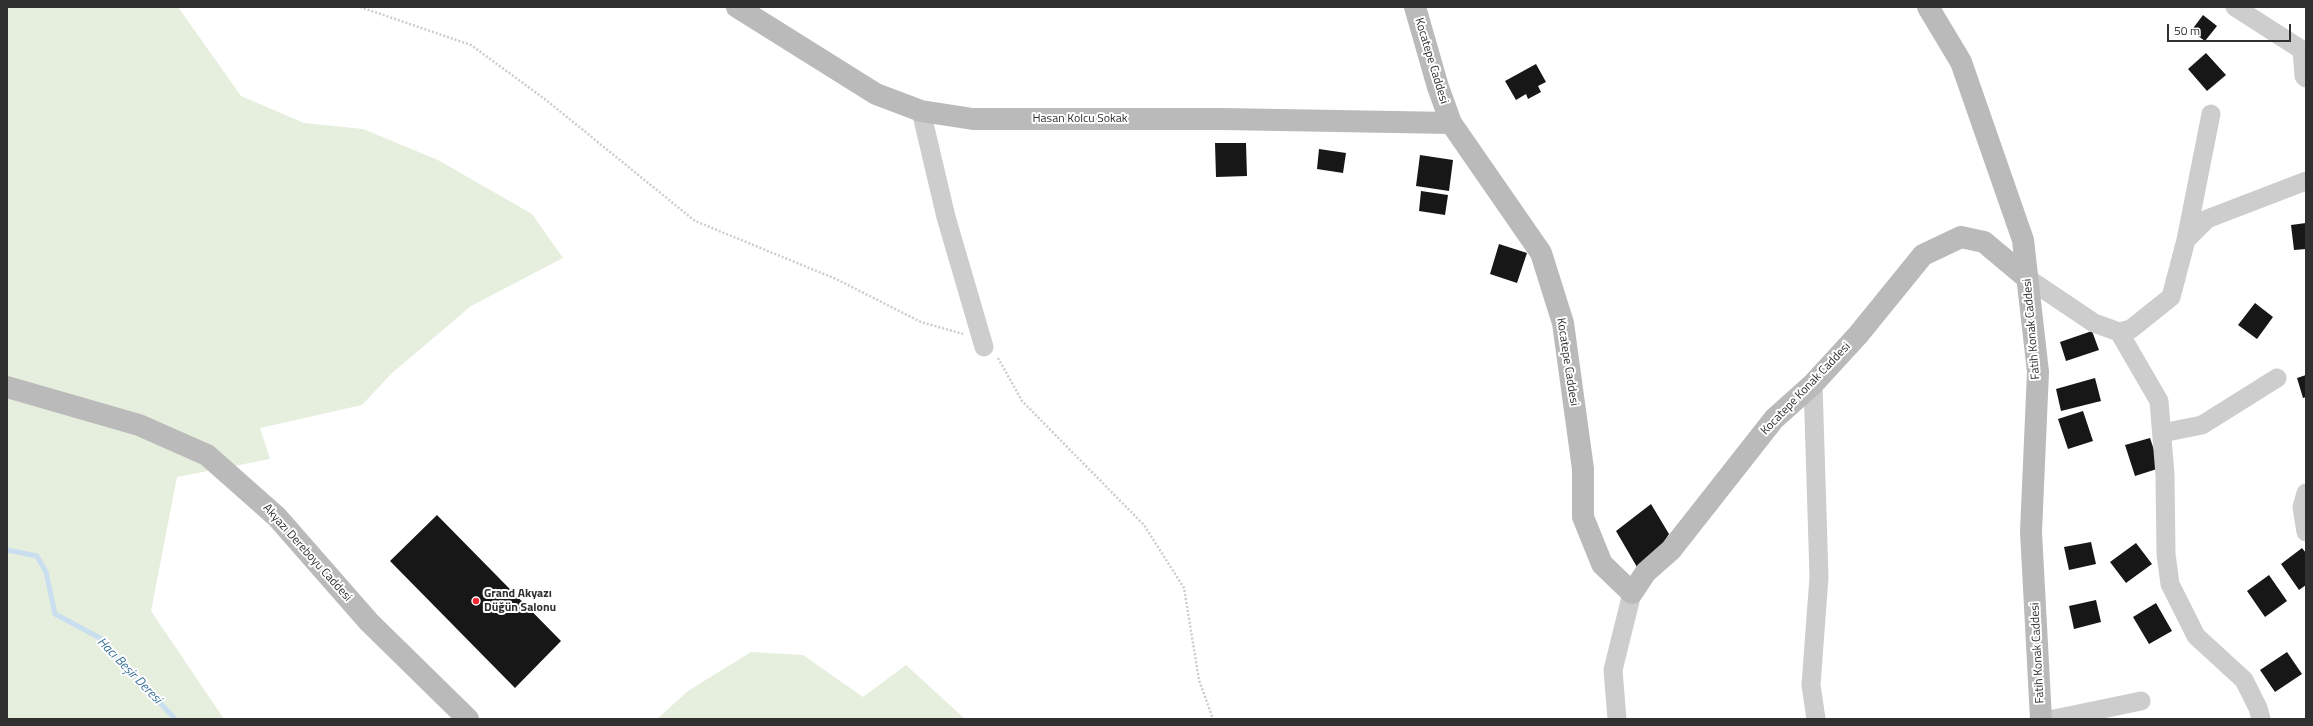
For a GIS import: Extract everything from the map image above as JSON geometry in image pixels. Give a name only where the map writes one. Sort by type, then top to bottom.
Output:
[{"type":"main road","name":"Hasan Kolcu Sokak","points":[[737,7],[876,94],[921,111],[973,119],[1222,119],[1451,123]]},
{"type":"main road","name":"Kocatepe Caddesi","points":[[1415,7],[1438,88],[1451,123],[1541,253],[1563,323],[1583,469],[1583,517],[1602,564],[1632,593]]},
{"type":"main road","name":"Fatih Konak Caddesi","points":[[1928,7],[1961,62],[2023,240],[2038,372],[2031,532],[2041,719]]},
{"type":"main road","name":"Kocatepe Konak Caddesi","points":[[1632,593],[1646,572],[1670,550],[1774,419],[1813,384],[1858,335],[1923,255],[1961,236],[1984,242],[2027,278]]},
{"type":"main road","name":"Akyazı Dereboyu Caddesi","points":[[7,387],[139,425],[207,455],[277,517],[369,622],[468,719]]},
{"type":"street","points":[[2235,7],[2302,50],[2304,76],[2306,78]]},
{"type":"street","points":[[921,111],[946,217],[984,347]]},
{"type":"street","points":[[2027,278],[2094,323],[2119,332],[2130,329],[2171,297],[2186,240],[2211,114]]},
{"type":"street","points":[[2186,240],[2207,219],[2306,181]]},
{"type":"street","points":[[2119,332],[2159,401],[2165,475],[2166,554],[2170,584],[2196,636],[2244,680],[2258,708],[2261,719]]},
{"type":"street","points":[[2162,433],[2202,425],[2277,378]]},
{"type":"street","points":[[1813,384],[1819,577],[1810,685],[1816,719]]},
{"type":"street","points":[[2306,493],[2302,507],[2306,532]]},
{"type":"street","name":"Kocatepe Konak Caddesi","points":[[1617,719],[1613,670],[1632,593]]},
{"type":"street","points":[[2054,719],[2141,701]]},
{"type":"path","points":[[360,7],[470,45],[546,100],[694,221],[836,279],[921,322],[965,334],[997,356],[1022,401],[1144,525],[1184,588],[1199,680],[1213,719]]},
{"type":"green space","points":[[7,7],[178,7],[241,96],[304,123],[363,129],[438,160],[532,214],[563,258],[471,306],[391,374],[362,405],[260,428],[270,459],[177,477],[151,611],[224,719],[7,719]]},
{"type":"green space","points":[[751,652],[803,655],[863,697],[906,665],[965,719],[657,719],[688,691]]},
{"type":"building","points":[[2203,15],[2217,26],[2205,41],[2191,31]]},
{"type":"building","points":[[2206,53],[2226,75],[2207,91],[2188,69]]},
{"type":"building","points":[[1536,64],[1546,82],[1538,86],[1541,92],[1528,99],[1526,94],[1516,100],[1505,81]]},
{"type":"building","points":[[1215,143],[1246,143],[1247,176],[1216,177]]},
{"type":"building","points":[[1319,149],[1346,153],[1343,173],[1317,169]]},
{"type":"building","points":[[1420,155],[1453,160],[1449,191],[1416,186]]},
{"type":"building","points":[[1421,191],[1448,195],[1445,215],[1419,211]]},
{"type":"building","points":[[2306,223],[2306,249],[2294,250],[2291,225]]},
{"type":"building","points":[[1499,244],[1527,253],[1517,283],[1490,274]]},
{"type":"building","points":[[2255,303],[2273,317],[2257,339],[2238,325]]},
{"type":"building","points":[[2092,331],[2099,350],[2066,361],[2060,342]]},
{"type":"building","points":[[2306,375],[2306,397],[2303,398],[2297,378]]},
{"type":"building","points":[[2095,378],[2101,401],[2061,411],[2056,389]]},
{"type":"building","points":[[2083,411],[2093,441],[2068,449],[2058,419]]},
{"type":"building","points":[[2150,438],[2160,468],[2135,476],[2125,445]]},
{"type":"building","points":[[1651,504],[1669,534],[1657,553],[1637,567],[1616,531]]},
{"type":"building","name":"Grand Akyazı Düğün Salonu","points":[[437,515],[561,641],[515,688],[390,561]]},
{"type":"building","points":[[2091,542],[2096,564],[2069,570],[2064,547]]},
{"type":"building","points":[[2136,543],[2152,564],[2126,583],[2110,562]]},
{"type":"building","points":[[2302,548],[2306,553],[2306,585],[2299,590],[2281,564]]},
{"type":"building","points":[[2269,575],[2287,601],[2265,617],[2247,591]]},
{"type":"building","points":[[2096,600],[2101,622],[2074,629],[2069,606]]},
{"type":"building","points":[[2156,603],[2172,631],[2149,644],[2133,617]]},
{"type":"building","points":[[2287,652],[2302,674],[2275,692],[2260,670]]},
{"type":"waterway","name":"Hacı Beşir Deresi","points":[[7,550],[37,556],[46,572],[55,614],[100,638],[175,719]]},
{"type":"place","name":"Grand Akyazı Düğün Salonu","points":[[476,601]]}]
